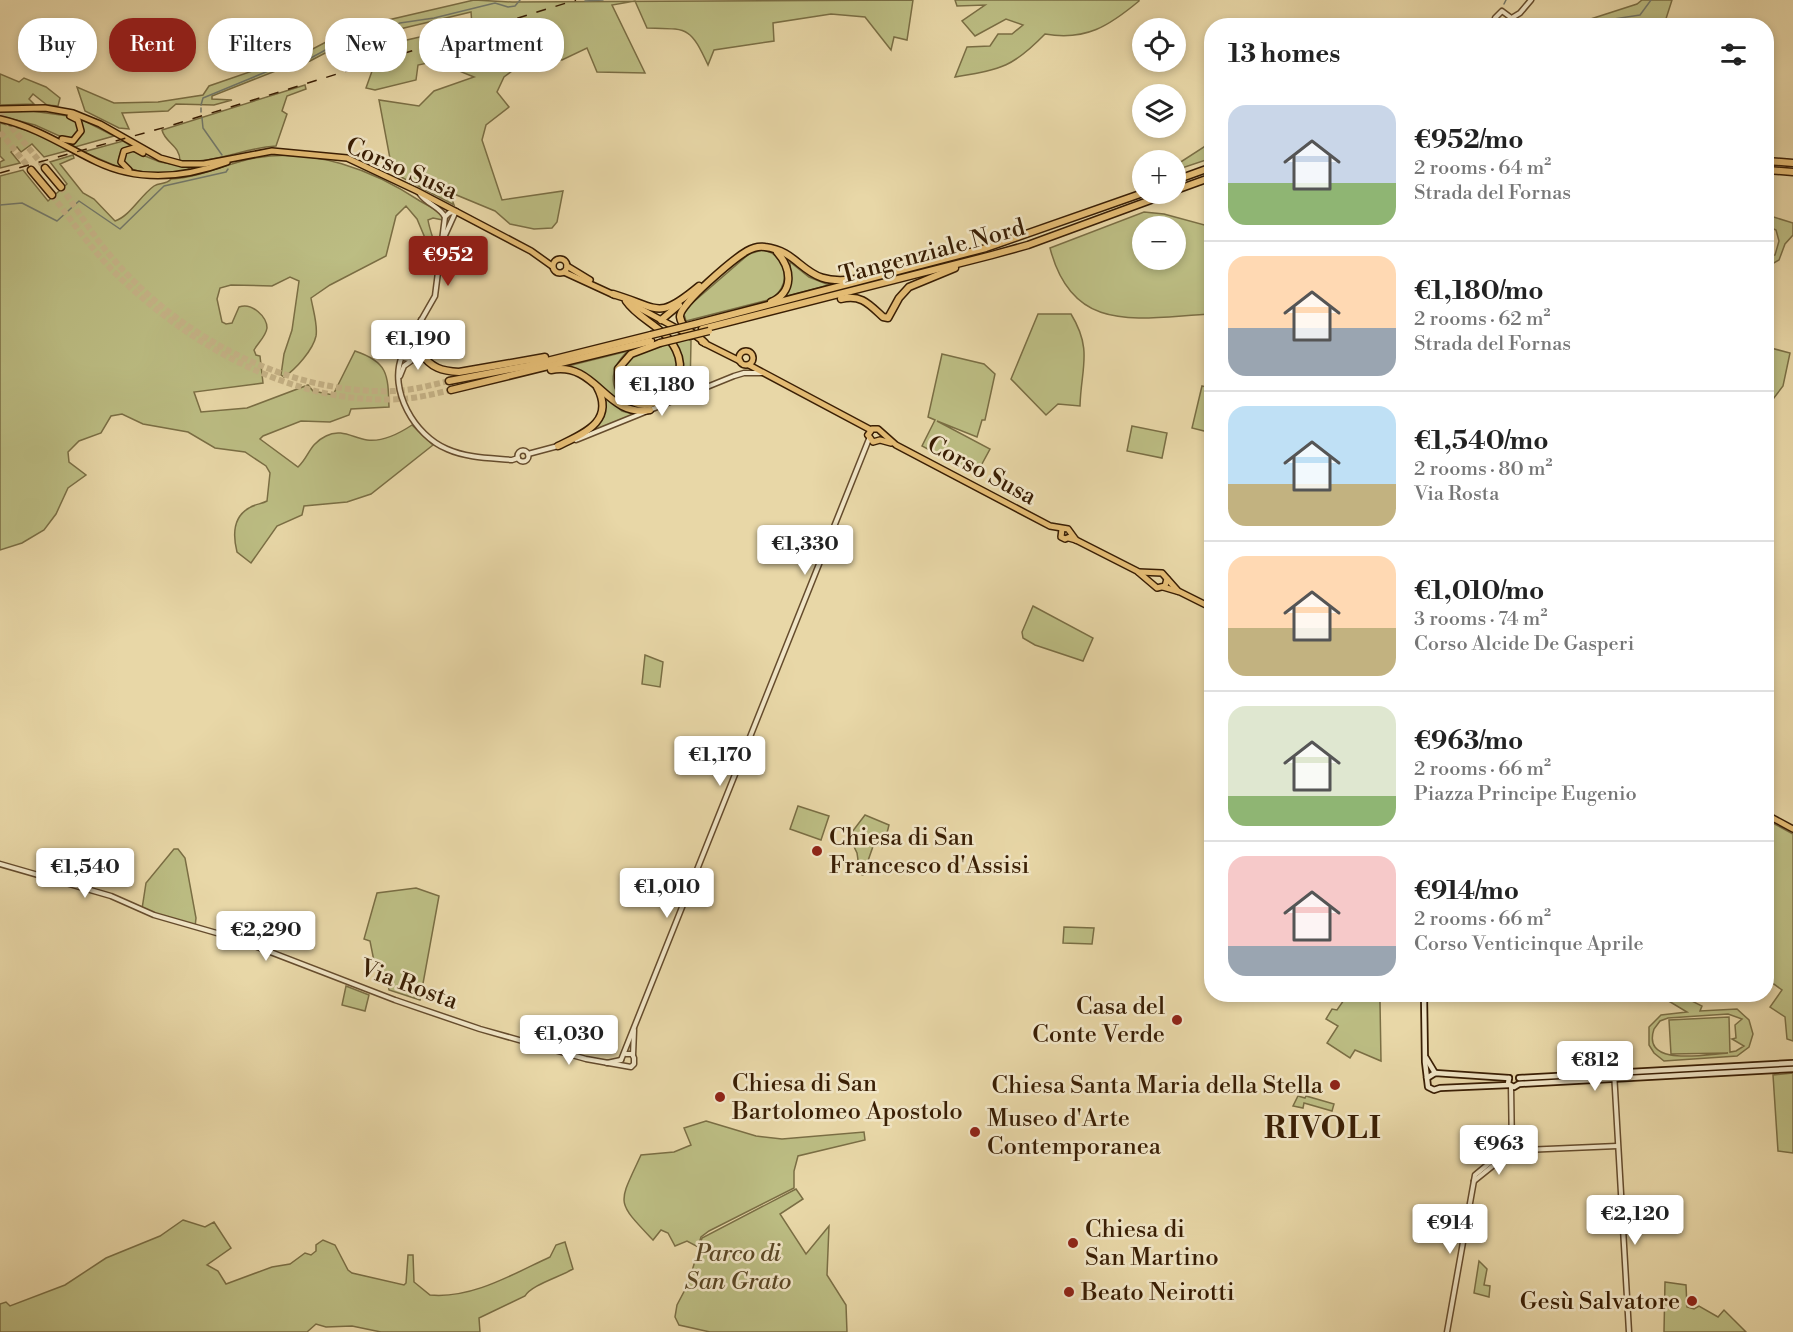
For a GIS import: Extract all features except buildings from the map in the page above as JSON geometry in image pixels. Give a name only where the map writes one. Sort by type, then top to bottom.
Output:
[{"type":"highway","points":[[1774,162],[1793,163]]},
{"type":"highway","points":[[45,168],[61,187]]},
{"type":"highway","points":[[31,170],[52,195]]},
{"type":"highway","points":[[1186,176],[1204,170]]},
{"type":"highway","points":[[1774,171],[1793,172]]},
{"type":"highway","points":[[1186,186],[1204,180]]},
{"type":"highway","name":"Tangenziale Nord","points":[[569,355],[900,272],[1024,236],[1132,197]]},
{"type":"highway","name":"Tangenziale Nord","points":[[658,341],[899,281],[1028,245],[1140,204]]},
{"type":"highway","points":[[613,294],[646,308],[662,309],[681,301],[753,248],[767,247],[784,253],[815,276],[829,281],[888,275]]},
{"type":"highway","points":[[731,315],[741,309],[771,302],[785,291],[789,281],[789,269],[785,260],[776,251]]},
{"type":"highway","points":[[790,308],[809,307],[845,298],[857,298],[868,301],[883,317],[888,318],[899,298],[909,288],[924,279],[948,272],[960,264]]},
{"type":"highway","points":[[661,320],[725,269]]},
{"type":"highway","points":[[702,288],[680,314],[685,327],[705,343]]},
{"type":"highway","points":[[626,301],[671,342],[680,364],[677,383],[665,398],[645,405],[631,402],[619,387],[617,375],[621,364],[637,351],[658,341]]},
{"type":"highway","points":[[451,390],[658,341]]},
{"type":"highway","points":[[421,353],[431,366],[459,372],[554,355],[569,355]]},
{"type":"highway","points":[[449,381],[569,355]]},
{"type":"highway","points":[[492,381],[506,381],[562,369],[579,372],[623,408],[639,412],[650,410]]},
{"type":"highway","points":[[558,446],[587,432],[596,423],[601,413],[602,402],[595,384]]},
{"type":"main road","name":"Corso Susa","points":[[0,109],[54,109],[92,120],[167,160],[197,165],[248,154],[279,151],[347,158],[417,191],[554,263]]},
{"type":"main road","points":[[36,130],[46,131],[68,141],[78,136],[81,128],[78,120],[54,109]]},
{"type":"main road","name":"Corso Susa","points":[[0,119],[36,130],[106,166],[156,176],[196,171],[248,154]]},
{"type":"main road","points":[[156,176],[126,169],[121,162],[122,154],[134,148],[156,159],[167,160]]},
{"type":"main road","points":[[593,284],[562,260],[554,263],[556,273],[564,272],[593,284],[705,343],[740,357]]},
{"type":"main road","points":[[564,272],[567,266]]},
{"type":"main road","points":[[744,351],[750,352],[751,363],[742,364],[740,357],[744,351]]},
{"type":"main road","name":"Corso Susa","points":[[751,363],[763,373],[854,421],[874,437],[896,445],[1061,531]]},
{"type":"main road","points":[[1070,536],[1064,539],[1061,531],[1068,529],[1070,536],[1137,571],[1155,587],[1179,592],[1204,603]]},
{"type":"main road","points":[[1137,571],[1162,573],[1179,592]]},
{"type":"main road","points":[[1152,582],[1155,574]]},
{"type":"main road","points":[[1163,587],[1167,579]]},
{"type":"main road","points":[[1774,819],[1793,830]]},
{"type":"main road","points":[[1424,1002],[1425,1055],[1429,1088],[1434,1090],[1515,1087],[1519,1081]]},
{"type":"main road","points":[[1425,1055],[1440,1077],[1440,1088]]},
{"type":"main road","points":[[1519,1081],[1614,1072],[1793,1063]]},
{"type":"main road","points":[[1519,1081],[1614,1079],[1793,1069]]},
{"type":"main road","points":[[1427,1078],[1509,1078],[1514,1075],[1519,1081]]},
{"type":"main road","points":[[1509,1078],[1510,1086]]},
{"type":"street","points":[[1511,18],[1530,0]]},
{"type":"street","points":[[1495,18],[1497,13],[1522,10]]},
{"type":"street","points":[[1507,13],[1510,18]]},
{"type":"street","points":[[417,191],[425,201],[442,211],[445,217],[437,291],[408,342],[402,348],[399,369],[403,397],[410,414],[421,429],[439,445],[463,454],[512,460],[518,458],[524,461],[528,454],[558,446],[740,374],[763,373]]},
{"type":"street","points":[[445,217],[448,213],[456,211]]},
{"type":"street","points":[[442,243],[456,211]]},
{"type":"street","points":[[400,377],[404,366],[418,359],[421,353],[418,344],[421,320]]},
{"type":"street","points":[[408,342],[418,344]]},
{"type":"street","points":[[402,356],[412,361]]},
{"type":"street","points":[[634,1029],[634,1064],[629,1067],[624,1066],[621,1060],[626,1054],[634,1029],[867,449],[874,437]]},
{"type":"street","name":"Via Rosta","points":[[0,864],[111,896],[154,915],[246,942],[343,980],[480,1029],[603,1063],[624,1066]]},
{"type":"street","points":[[626,1054],[633,1056]]},
{"type":"street","name":"Via Rosta","points":[[603,1063],[621,1060]]},
{"type":"street","points":[[1614,1072],[1629,1332]]},
{"type":"street","points":[[1510,1086],[1512,1151]]},
{"type":"street","points":[[1447,1332],[1474,1181],[1512,1151],[1617,1146]]},
{"type":"green space","points":[[474,0],[633,1],[612,5],[645,73],[597,72],[587,48],[564,59],[564,18],[471,18],[471,12],[446,18],[419,18],[419,24],[407,27],[407,18],[397,18]]},
{"type":"green space","points":[[913,0],[907,40],[894,37],[891,50],[865,17],[831,14],[773,23],[774,41],[714,50],[708,65],[697,43],[686,32],[647,28],[635,1]]},
{"type":"green space","points":[[955,0],[1139,1],[1117,18],[1096,29],[1073,35],[1045,34],[1023,54],[1005,65],[984,72],[955,77],[967,47],[990,46],[998,34],[1012,34],[1023,25],[1006,19],[975,36],[962,21],[985,5],[957,6]]},
{"type":"green space","points":[[1642,0],[1672,0],[1666,18],[1594,18],[1637,4]]},
{"type":"green space","points":[[419,37],[419,65],[416,80],[375,90],[366,88],[372,72],[407,72],[407,40]]},
{"type":"green space","points":[[325,43],[325,53],[313,59],[313,49]]},
{"type":"green space","points":[[249,72],[273,72],[212,96],[212,99],[232,100],[214,105],[176,104],[168,111],[122,113],[129,129],[119,128],[85,111],[77,87],[114,103],[158,102],[203,95],[209,86]]},
{"type":"green space","points":[[462,72],[511,72],[504,77],[497,92],[509,107],[486,125],[482,140],[502,200],[563,191],[557,222],[552,228],[534,229],[510,224],[495,211],[454,194],[451,197],[454,205],[399,176],[391,164],[379,100],[419,106],[434,91],[474,77]]},
{"type":"green space","points":[[0,74],[19,82],[24,78],[46,87],[60,98],[58,106],[47,105],[33,94],[29,99],[34,104],[0,105]]},
{"type":"green space","points":[[305,85],[306,89],[287,96],[282,111],[287,114],[276,146],[205,160],[180,161],[178,151],[162,130]]},
{"type":"green space","points":[[32,111],[68,116],[77,122],[79,129],[74,137],[66,139],[35,125],[0,116],[0,112]]},
{"type":"green space","points":[[79,118],[114,136],[75,147],[67,142],[81,133],[83,127]]},
{"type":"green space","points":[[0,123],[33,132],[70,150],[44,157],[32,144],[21,152],[17,147],[11,152],[20,163],[0,168],[0,162],[4,160],[0,156]]},
{"type":"green space","points":[[123,141],[133,147],[124,148],[120,153],[119,162],[123,169],[83,152]]},
{"type":"green space","points":[[1204,147],[1204,161],[1186,167],[1186,159]]},
{"type":"green space","points":[[130,150],[160,162],[189,167],[189,169],[174,173],[138,171],[124,165],[123,155]]},
{"type":"green space","points":[[73,155],[74,158],[60,164],[83,193],[94,199],[115,221],[125,215],[156,185],[245,160],[277,155],[299,156],[342,164],[383,180],[435,209],[443,216],[443,220],[433,218],[428,220],[437,257],[433,257],[417,219],[406,206],[396,216],[386,256],[330,285],[311,298],[316,336],[303,359],[284,377],[281,375],[284,354],[292,330],[299,281],[290,277],[272,286],[231,285],[220,288],[217,299],[222,322],[232,323],[239,307],[244,306],[254,309],[264,319],[267,328],[264,337],[254,350],[256,355],[260,356],[263,383],[194,392],[201,412],[247,408],[308,385],[313,391],[333,395],[355,351],[374,360],[384,371],[387,378],[389,407],[351,409],[349,415],[330,422],[301,421],[260,439],[298,467],[320,439],[337,433],[367,440],[379,440],[412,425],[433,445],[371,494],[347,502],[304,506],[302,515],[277,526],[251,563],[237,552],[236,527],[244,512],[267,501],[270,473],[266,466],[245,452],[215,448],[188,432],[143,424],[122,414],[111,416],[101,433],[79,441],[68,452],[69,462],[86,475],[68,488],[56,514],[44,530],[22,543],[0,550],[0,176],[23,170],[48,201],[67,184],[50,162]]},
{"type":"green space","points":[[1144,212],[1171,216],[1134,216]]},
{"type":"green space","points":[[1132,217],[1132,270],[1186,270],[1186,220],[1204,225],[1204,314],[1135,318],[1113,316],[1092,309],[1075,296],[1061,277],[1050,248]]},
{"type":"green space","points":[[1774,217],[1793,223],[1793,235],[1785,244],[1779,260],[1774,263],[1779,241],[1774,229]]},
{"type":"green space","points":[[762,250],[778,258],[782,265],[784,280],[776,295],[768,300],[686,321],[683,311],[749,254]]},
{"type":"green space","points":[[790,262],[809,277],[829,285],[784,297],[791,284]]},
{"type":"green space","points":[[1038,314],[1071,314],[1078,327],[1084,349],[1080,406],[1058,404],[1046,415],[1011,379]]},
{"type":"green space","points":[[688,339],[691,341],[690,391],[666,401],[677,388],[682,374],[682,358],[675,343]]},
{"type":"green space","points":[[669,344],[675,356],[677,370],[675,379],[666,394],[655,400],[643,401],[632,397],[624,389],[619,379],[621,368],[630,358],[639,353]]},
{"type":"green space","points":[[1774,349],[1790,353],[1783,386],[1774,398]]},
{"type":"green space","points":[[628,351],[616,367],[614,384],[622,399],[640,408],[622,403],[587,376],[568,366]]},
{"type":"green space","points":[[942,354],[984,364],[995,374],[985,420],[982,420],[977,437],[937,421],[990,449],[976,475],[922,446],[935,420],[928,417]]},
{"type":"green space","points":[[1202,386],[1204,386],[1204,431],[1192,428]]},
{"type":"green space","points":[[602,394],[622,411],[636,415],[593,431],[602,417]]},
{"type":"green space","points":[[1132,426],[1167,433],[1162,458],[1127,451]]},
{"type":"green space","points":[[1033,606],[1093,638],[1083,661],[1035,645],[1023,638],[1022,632]]},
{"type":"green space","points":[[645,655],[663,662],[660,687],[642,684]]},
{"type":"green space","points":[[798,806],[829,816],[821,840],[790,829]]},
{"type":"green space","points":[[865,815],[889,825],[886,837],[877,835],[863,875],[860,874],[857,853],[849,836]]},
{"type":"green space","points":[[1774,824],[1793,834],[1793,1041],[1787,1039],[1785,1017],[1770,1007],[1782,990],[1774,984]]},
{"type":"green space","points":[[174,849],[178,849],[185,858],[196,918],[195,927],[142,909],[146,883]]},
{"type":"green space","points":[[416,888],[439,896],[420,1000],[389,990],[386,973],[376,971],[370,941],[364,939],[377,893]]},
{"type":"green space","points":[[1064,927],[1094,928],[1092,944],[1063,943]]},
{"type":"green space","points":[[346,986],[369,995],[365,1011],[342,1005]]},
{"type":"green space","points":[[1343,1002],[1380,1002],[1381,1061],[1355,1050],[1350,1058],[1327,1043],[1338,1026],[1326,1019],[1332,1009],[1337,1010]]},
{"type":"green space","points":[[1670,1002],[1694,1002],[1702,1006],[1700,1011],[1737,1009],[1749,1020],[1753,1034],[1749,1047],[1737,1056],[1664,1061],[1654,1053],[1649,1045],[1649,1027],[1661,1015],[1687,1012]],"holes":[[[1728,1014],[1742,1019],[1735,1025],[1736,1038],[1732,1039],[1744,1046],[1730,1052],[1729,1017],[1669,1020],[1671,1054],[1728,1053],[1678,1056],[1666,1054],[1657,1049],[1653,1041],[1654,1029],[1660,1021],[1668,1018]]]},
{"type":"green space","points":[[1793,1073],[1793,1153],[1778,1151],[1773,1075]]},
{"type":"green space","points":[[1298,1096],[1334,1104],[1332,1111],[1304,1103],[1303,1108],[1293,1106]]},
{"type":"green space","points":[[706,1121],[756,1136],[782,1139],[864,1132],[865,1140],[798,1156],[794,1171],[794,1188],[709,1231],[701,1237],[698,1247],[687,1241],[675,1246],[668,1233],[661,1230],[653,1240],[626,1209],[624,1201],[628,1184],[641,1155],[674,1152],[691,1145],[684,1128]]},
{"type":"green space","name":"Parco di San Grato","points":[[796,1189],[803,1199],[780,1214],[806,1254],[829,1226],[827,1275],[846,1305],[847,1332],[710,1332],[679,1325],[675,1317],[677,1305],[688,1284],[702,1238]]},
{"type":"green space","points":[[183,1220],[205,1227],[214,1222],[231,1248],[207,1265],[218,1271],[226,1284],[272,1267],[290,1264],[305,1253],[311,1255],[316,1251],[316,1245],[323,1240],[335,1245],[348,1270],[352,1273],[404,1285],[408,1255],[413,1255],[414,1282],[430,1295],[461,1293],[492,1284],[550,1257],[556,1245],[565,1242],[573,1269],[479,1318],[480,1332],[381,1332],[352,1326],[326,1327],[316,1324],[307,1332],[0,1332],[0,1304],[6,1302],[10,1306],[65,1285],[106,1258],[160,1236]]},
{"type":"green space","points":[[1479,1261],[1487,1269],[1484,1285],[1490,1286],[1489,1297],[1474,1293]]},
{"type":"green space","points":[[1665,1282],[1686,1285],[1687,1307],[1694,1309],[1699,1306],[1718,1317],[1724,1310],[1746,1332],[1664,1332]]},
{"type":"waterway","points":[[201,105],[203,98],[278,67],[309,59],[350,38],[368,37],[400,23],[434,18],[495,3],[508,7],[515,6],[520,0]]},
{"type":"waterway","points":[[585,1],[603,0]]},
{"type":"waterway","points":[[1504,4],[1506,0]]},
{"type":"waterway","points":[[1620,18],[1640,15],[1651,0]]},
{"type":"waterway","points":[[202,118],[203,128],[222,155]]},
{"type":"waterway","points":[[0,205],[22,203],[57,221],[79,201],[120,229],[164,186],[226,172],[228,169]]},
{"type":"tunnel","points":[[0,113],[45,168]]},
{"type":"tunnel","points":[[0,132],[31,170]]},
{"type":"tunnel","points":[[61,187],[102,246],[136,284],[167,311],[237,355],[275,371],[314,383],[354,390],[395,391],[449,381]]},
{"type":"tunnel","points":[[52,195],[104,261],[141,297],[207,345],[244,365],[282,381],[321,392],[361,399],[401,399],[451,390]]},
{"type":"railway","points":[[0,173],[166,127],[576,0]]},
{"type":"place","name":"Chiesa di San Francesco d'Assisi","points":[[817,851]]},
{"type":"place","name":"Casa del Conte Verde","points":[[1177,1020]]},
{"type":"place","name":"Chiesa Santa Maria della Stella","points":[[1335,1085]]},
{"type":"place","name":"Chiesa di San Bartolomeo Apostolo","points":[[720,1097]]},
{"type":"place","name":"Museo d'Arte Contemporanea","points":[[975,1132]]},
{"type":"place","name":"Chiesa di San Martino","points":[[1073,1243]]},
{"type":"place","name":"Beato Neirotti","points":[[1069,1292]]},
{"type":"place","name":"Gesù Salvatore","points":[[1692,1301]]},
{"type":"district","name":"RIVOLI","points":[[1323,1128]]}]
